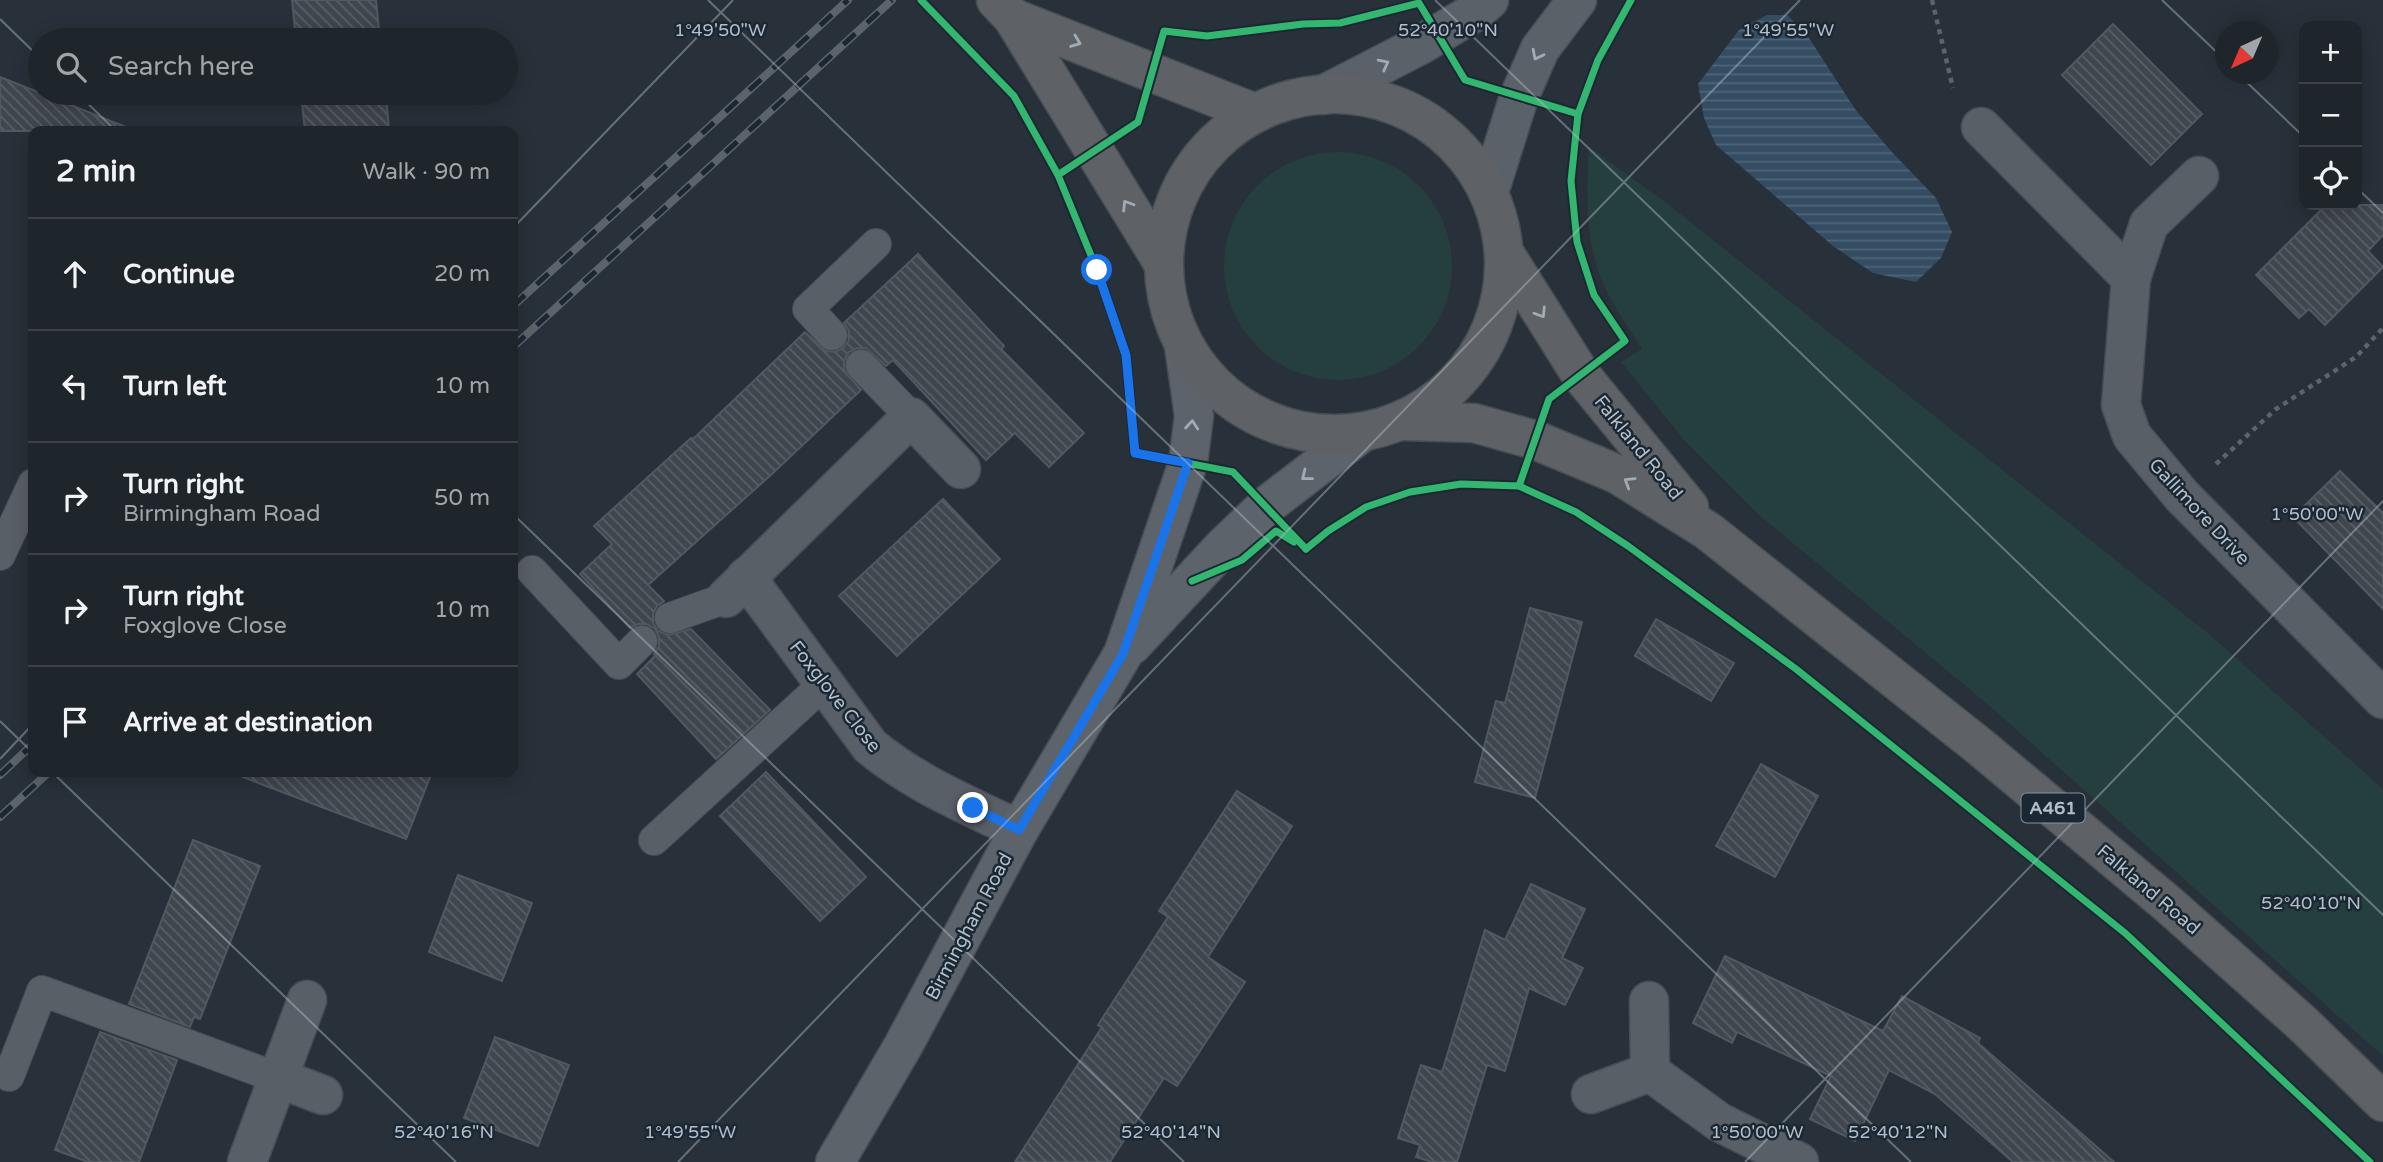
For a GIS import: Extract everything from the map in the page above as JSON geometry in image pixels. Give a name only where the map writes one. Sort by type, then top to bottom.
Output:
[{"type":"highway","points":[[1004,9],[1255,113]]},
{"type":"highway","points":[[1004,9],[1163,263]]},
{"type":"highway","points":[[1295,96],[1377,99],[1443,133],[1489,192],[1505,254],[1500,307],[1480,354],[1447,393],[1403,421],[1360,434],[1290,430],[1228,399],[1184,346],[1168,305],[1163,263],[1169,220],[1185,180],[1215,141],[1255,113],[1295,96]]},
{"type":"highway","name":"Falkland Road","points":[[1505,254],[1581,375],[1707,531]]},
{"type":"highway","name":"Falkland Road","points":[[1403,421],[1474,423],[1535,440],[1617,474],[1707,531],[1979,746],[2158,896],[2303,1024],[2383,1102]]},
{"type":"main road","points":[[1323,95],[1422,44],[1478,10],[1489,0]]},
{"type":"main road","points":[[1489,192],[1519,97],[1540,49],[1577,0]]},
{"type":"street","points":[[1981,127],[2131,278]]},
{"type":"street","name":"Gallimore Drive","points":[[2199,176],[2150,224],[2131,278],[2121,405],[2132,436],[2182,496],[2383,699]]},
{"type":"street","name":"Birmingham Road","points":[[835,1162],[903,1046],[1019,830],[1123,654],[1188,463],[1194,416],[1184,346]]},
{"type":"street","points":[[736,587],[911,417],[961,469]]},
{"type":"street","name":"Birmingham Road","points":[[1123,654],[1224,546],[1266,506],[1360,434]]},
{"type":"street","name":"Foxglove Close","points":[[736,587],[824,684],[870,746],[892,765],[929,787],[1019,830]]},
{"type":"street","points":[[247,1162],[307,1000]]},
{"type":"street","points":[[1649,1001],[1650,1072]]},
{"type":"street","points":[[1591,1094],[1650,1072]]},
{"type":"street","points":[[1650,1072],[1719,1122],[1799,1162]]},
{"type":"street","points":[[278,1078],[323,1095]]},
{"type":"lane","points":[[832,335],[808,309],[876,244]]},
{"type":"lane","points":[[861,365],[911,417]]},
{"type":"lane","points":[[0,555],[28,495]]},
{"type":"lane","points":[[532,571],[619,664],[642,641]]},
{"type":"lane","points":[[670,618],[736,587]]},
{"type":"lane","points":[[654,840],[824,684]]},
{"type":"lane","points":[[9,1076],[42,990],[278,1078]]},
{"type":"path","points":[[1932,0],[1957,103],[1981,127]]},
{"type":"path","points":[[2182,496],[2276,409],[2356,357],[2383,328]]},
{"type":"green space","points":[[1589,147],[1669,205],[2210,635],[2383,789],[2383,1056],[1985,702],[1759,515],[1684,440],[1621,362],[1642,349],[1609,296],[1598,272],[1588,219]]},
{"type":"green space","points":[[1338,152],[1360,154],[1382,161],[1401,171],[1426,194],[1447,233],[1452,266],[1450,288],[1443,310],[1433,329],[1410,354],[1371,375],[1338,380],[1316,378],[1294,371],[1275,361],[1250,338],[1229,299],[1224,266],[1226,244],[1233,222],[1243,203],[1266,178],[1305,157]]},
{"type":"water","points":[[1767,15],[1787,15],[1807,35],[1855,109],[1936,198],[1952,232],[1941,258],[1916,282],[1873,273],[1833,246],[1716,145],[1704,118],[1698,84],[1739,30]]},
{"type":"building","points":[[292,0],[376,0],[379,28],[295,28]]},
{"type":"building","points":[[2113,24],[2202,114],[2151,165],[2062,75]]},
{"type":"building","points":[[0,77],[28,88],[28,105],[71,105],[123,126],[28,126],[28,131],[0,131]]},
{"type":"building","points":[[302,105],[387,105],[389,126],[304,126]]},
{"type":"building","points":[[2362,205],[2383,205],[2383,235],[2368,251],[2383,267],[2325,325],[2309,309],[2299,318],[2256,275],[2321,210],[2362,210]]},
{"type":"building","points":[[918,254],[1004,346],[1001,349],[1084,433],[1049,467],[1015,433],[986,460],[893,360],[886,366],[866,348],[849,352],[844,361],[844,370],[861,390],[648,585],[664,601],[657,606],[653,614],[653,623],[658,631],[668,635],[691,629],[770,710],[716,759],[637,674],[656,655],[654,654],[659,646],[659,637],[655,629],[646,624],[630,628],[580,574],[612,544],[594,526],[693,439],[805,332],[826,351],[835,352],[843,348],[849,340],[849,331],[844,323]]},
{"type":"building","points":[[2340,471],[2383,513],[2383,609],[2293,517]]},
{"type":"building","points":[[943,499],[1000,559],[897,656],[839,596]]},
{"type":"building","points":[[1530,608],[1582,622],[1535,798],[1475,782],[1496,701],[1505,703]]},
{"type":"building","points":[[1656,619],[1734,663],[1711,701],[1635,656]]},
{"type":"building","points":[[1761,764],[1818,796],[1775,877],[1716,846]]},
{"type":"building","points":[[766,772],[866,877],[820,921],[720,816]]},
{"type":"building","points":[[243,777],[430,777],[406,839]]},
{"type":"building","points":[[1237,791],[1292,826],[1208,957],[1245,982],[1177,1086],[1164,1078],[1110,1162],[1015,1162],[1102,1027],[1098,1025],[1168,917],[1159,911]]},
{"type":"building","points":[[193,840],[260,866],[200,1019],[194,1017],[190,1027],[129,1004]]},
{"type":"building","points":[[458,875],[532,903],[502,981],[429,952]]},
{"type":"building","points":[[1531,884],[1585,909],[1562,958],[1583,968],[1565,1005],[1529,988],[1505,1071],[1487,1065],[1457,1162],[1432,1162],[1416,1157],[1420,1145],[1398,1138],[1421,1065],[1442,1072],[1485,930],[1505,940]]},
{"type":"building","points":[[1725,956],[1883,1031],[1902,996],[1980,1038],[1978,1043],[2114,1162],[2013,1162],[1935,1094],[1889,1070],[1855,1141],[1810,1119],[1831,1076],[1737,1032],[1732,1043],[1693,1023]]},
{"type":"building","points":[[100,1032],[177,1060],[139,1162],[88,1162],[55,1150]]},
{"type":"building","points":[[495,1037],[569,1065],[538,1146],[464,1118]]},
{"type":"railway","points":[[518,301],[848,0]]},
{"type":"railway","points":[[518,342],[892,0]]},
{"type":"railway","points":[[0,775],[28,749]]},
{"type":"railway","points":[[0,817],[44,777]]},
{"type":"cycle path","points":[[921,0],[1014,96],[1058,175]]},
{"type":"cycle path","points":[[1519,486],[1549,399],[1625,341],[1594,295],[1577,242],[1571,181],[1578,114],[1598,60],[1631,0]]},
{"type":"cycle path","points":[[1306,549],[1233,472],[1135,453],[1126,355],[1097,270],[1058,175],[1138,122],[1164,31],[1207,36],[1303,24],[1340,23],[1419,3],[1465,80],[1578,114]]},
{"type":"cycle path","points":[[1306,549],[1328,531],[1366,507],[1410,492],[1461,484],[1519,486],[1576,512],[1628,546],[1796,669],[2125,933],[2370,1162]]},
{"type":"cycle path","points":[[1192,581],[1242,560],[1276,531],[1294,542]]},
{"type":"route","points":[[973,808],[1019,830],[1123,654],[1188,463],[1135,453],[1126,355],[1097,270]]}]
